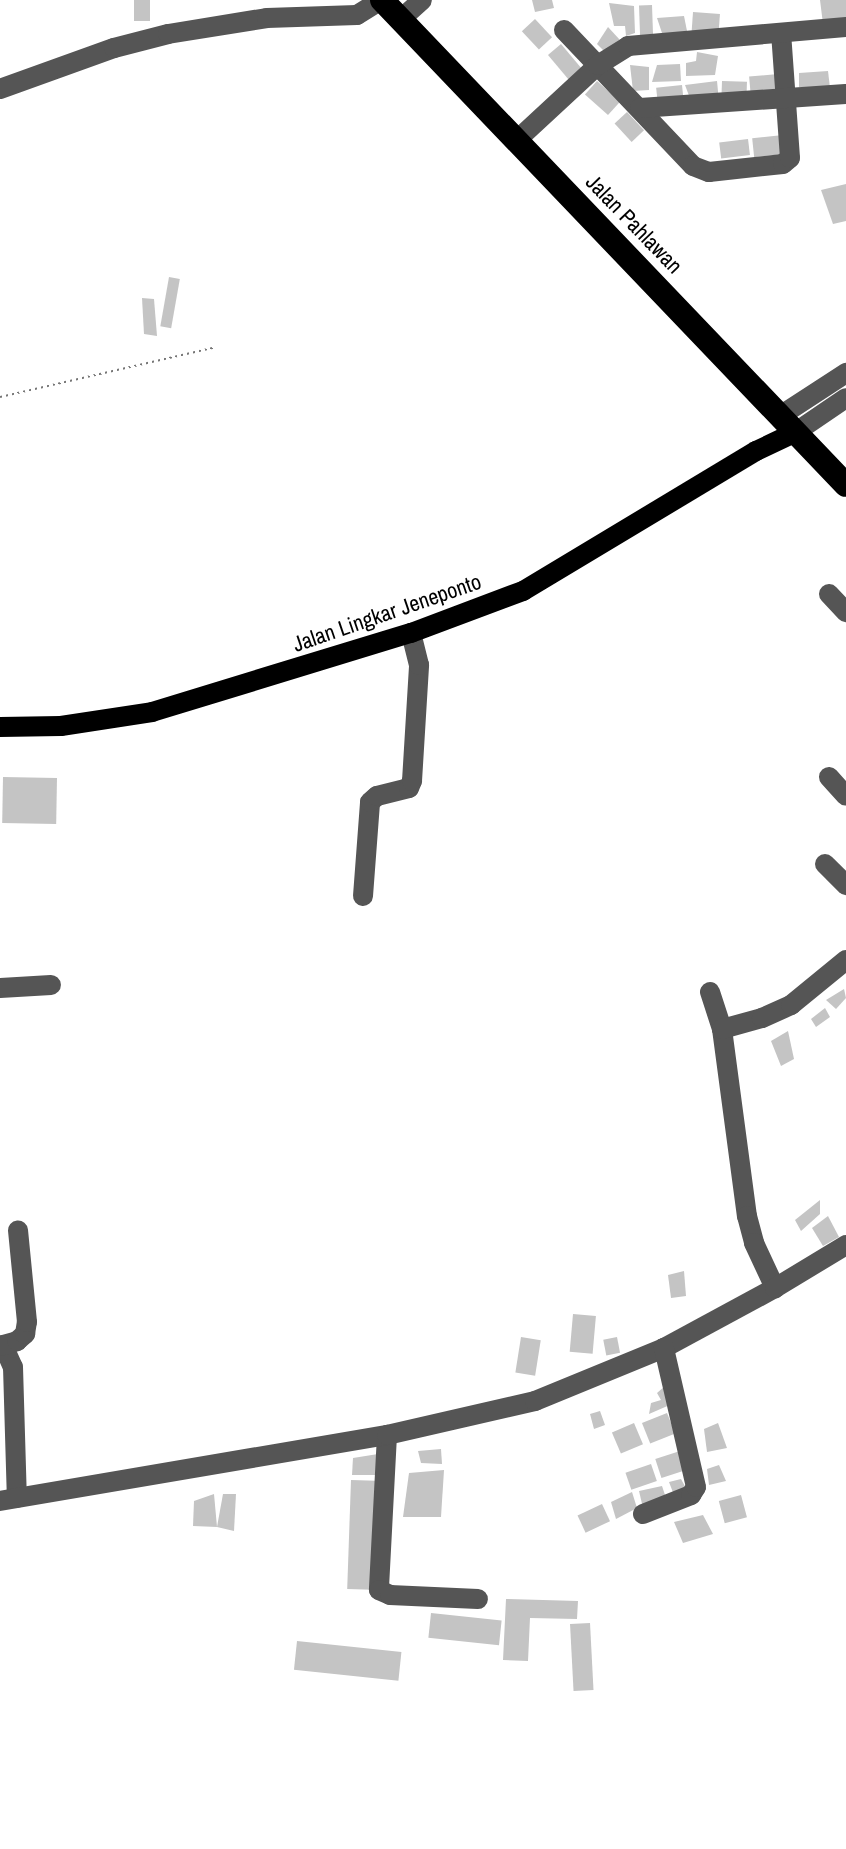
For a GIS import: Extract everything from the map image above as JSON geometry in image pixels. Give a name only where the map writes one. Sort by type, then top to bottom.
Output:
[{"type":"highway","name":"Jalan Pahlawan","points":[[382,0],[846,485]]},
{"type":"main road","name":"Jalan Lingkar Jeneponto","points":[[0,727],[61,726],[152,712],[411,633],[523,591],[756,451],[788,424]]},
{"type":"street","points":[[0,89],[114,48],[168,34],[267,18],[357,15],[382,0]]},
{"type":"street","points":[[401,19],[422,0]]},
{"type":"street","points":[[517,140],[618,50],[646,42],[846,27]]},
{"type":"street","points":[[564,30],[693,166],[709,172],[787,162],[791,154],[781,33]]},
{"type":"street","points":[[640,108],[846,94]]},
{"type":"street","points":[[788,424],[846,373]]},
{"type":"street","points":[[788,424],[846,398]]},
{"type":"street","points":[[829,594],[846,612]]},
{"type":"street","points":[[363,896],[370,802],[377,796],[409,788],[412,781],[419,665],[411,633]]},
{"type":"street","points":[[829,777],[846,796]]},
{"type":"street","points":[[825,864],[846,885]]},
{"type":"street","points":[[722,1029],[778,1012],[844,966]]},
{"type":"street","points":[[0,988],[51,985]]},
{"type":"street","points":[[710,992],[722,1029],[747,1216],[754,1243],[775,1288]]},
{"type":"street","points":[[18,1230],[27,1322],[25,1334],[17,1341],[2,1345],[13,1367],[8,1500],[387,1435],[535,1401],[664,1348],[775,1288],[846,1245]]},
{"type":"street","points":[[643,1514],[691,1495],[696,1487],[664,1348]]},
{"type":"street","points":[[387,1435],[379,1590],[390,1595],[478,1599]]},
{"type":"path","points":[[0,397],[213,348]]},
{"type":"building","points":[[134,0],[150,0],[150,21],[134,21]]},
{"type":"building","points":[[532,0],[552,0],[554,8],[535,12]]},
{"type":"building","points":[[820,0],[846,0],[846,21],[823,24]]},
{"type":"building","points":[[609,3],[634,6],[635,33],[626,36],[625,26],[614,26]]},
{"type":"building","points":[[639,5],[652,5],[653,41],[640,41]]},
{"type":"building","points":[[693,12],[720,14],[719,34],[692,32]]},
{"type":"building","points":[[684,16],[688,36],[662,33],[657,18]]},
{"type":"building","points":[[535,19],[552,37],[539,50],[522,31]]},
{"type":"building","points":[[608,27],[620,40],[607,54],[597,44]]},
{"type":"building","points":[[561,44],[583,71],[570,82],[548,55]]},
{"type":"building","points":[[697,52],[718,56],[715,75],[686,76],[686,63],[696,61]]},
{"type":"building","points":[[680,64],[681,81],[652,82],[657,65]]},
{"type":"building","points":[[630,65],[649,67],[649,90],[633,91]]},
{"type":"building","points":[[828,71],[830,88],[799,87],[799,73]]},
{"type":"building","points":[[778,74],[780,96],[751,98],[749,77]]},
{"type":"building","points":[[597,81],[620,102],[608,115],[585,94]]},
{"type":"building","points":[[717,81],[719,102],[691,101],[685,85]]},
{"type":"building","points":[[722,81],[747,82],[747,95],[722,94]]},
{"type":"building","points":[[682,85],[684,103],[658,106],[656,88]]},
{"type":"building","points":[[627,112],[644,130],[632,142],[615,124]]},
{"type":"building","points":[[783,135],[785,154],[754,157],[752,138]]},
{"type":"building","points":[[748,139],[750,155],[721,158],[719,143]]},
{"type":"building","points":[[846,184],[846,221],[833,224],[821,190]]},
{"type":"building","points":[[169,277],[180,279],[171,328],[160,326]]},
{"type":"building","points":[[142,298],[154,299],[157,336],[144,334]]},
{"type":"building","points":[[3,777],[57,778],[56,824],[2,823]]},
{"type":"building","points":[[844,989],[846,998],[836,1009],[826,1000]]},
{"type":"building","points":[[825,1008],[830,1017],[816,1027],[811,1019]]},
{"type":"building","points":[[788,1031],[794,1059],[781,1066],[771,1041]]},
{"type":"building","points":[[820,1200],[820,1214],[801,1231],[795,1220]]},
{"type":"building","points":[[828,1216],[839,1237],[823,1246],[812,1228]]},
{"type":"building","points":[[684,1271],[686,1296],[671,1298],[668,1275]]},
{"type":"building","points":[[573,1314],[596,1316],[593,1354],[570,1352]]},
{"type":"building","points":[[521,1337],[541,1340],[535,1376],[515,1373]]},
{"type":"building","points":[[617,1337],[620,1353],[606,1355],[603,1340]]},
{"type":"building","points":[[665,1386],[672,1404],[649,1414],[651,1403],[661,1400],[657,1393]]},
{"type":"building","points":[[600,1411],[605,1425],[594,1429],[590,1414]]},
{"type":"building","points":[[667,1413],[675,1433],[650,1444],[642,1423]]},
{"type":"building","points":[[634,1423],[643,1444],[621,1454],[612,1432]]},
{"type":"building","points":[[718,1423],[727,1448],[707,1452],[704,1429]]},
{"type":"building","points":[[441,1449],[442,1464],[421,1463],[418,1451]]},
{"type":"building","points":[[680,1451],[686,1470],[661,1478],[655,1459]]},
{"type":"building","points":[[378,1454],[378,1475],[352,1475],[353,1458]]},
{"type":"building","points":[[651,1464],[657,1481],[631,1490],[625,1473]]},
{"type":"building","points":[[719,1465],[726,1481],[709,1485],[707,1469]]},
{"type":"building","points":[[444,1470],[441,1517],[403,1517],[409,1473]]},
{"type":"building","points":[[681,1479],[687,1490],[674,1495],[669,1482]]},
{"type":"building","points":[[351,1480],[376,1481],[372,1590],[347,1589]]},
{"type":"building","points":[[662,1486],[666,1498],[643,1508],[639,1491]]},
{"type":"building","points":[[632,1492],[637,1508],[616,1519],[611,1502]]},
{"type":"building","points":[[214,1494],[217,1527],[193,1526],[194,1501]]},
{"type":"building","points":[[223,1494],[236,1494],[234,1531],[217,1527]]},
{"type":"building","points":[[741,1495],[747,1517],[725,1523],[719,1501]]},
{"type":"building","points":[[602,1504],[610,1521],[586,1533],[578,1515]]},
{"type":"building","points":[[703,1515],[713,1534],[683,1543],[674,1522]]},
{"type":"building","points":[[506,1599],[578,1601],[577,1619],[530,1618],[528,1661],[503,1660]]},
{"type":"building","points":[[431,1613],[502,1620],[499,1645],[428,1638]]},
{"type":"building","points":[[590,1623],[594,1690],[574,1691],[570,1624]]},
{"type":"building","points":[[297,1641],[401,1652],[398,1681],[294,1670]]}]
